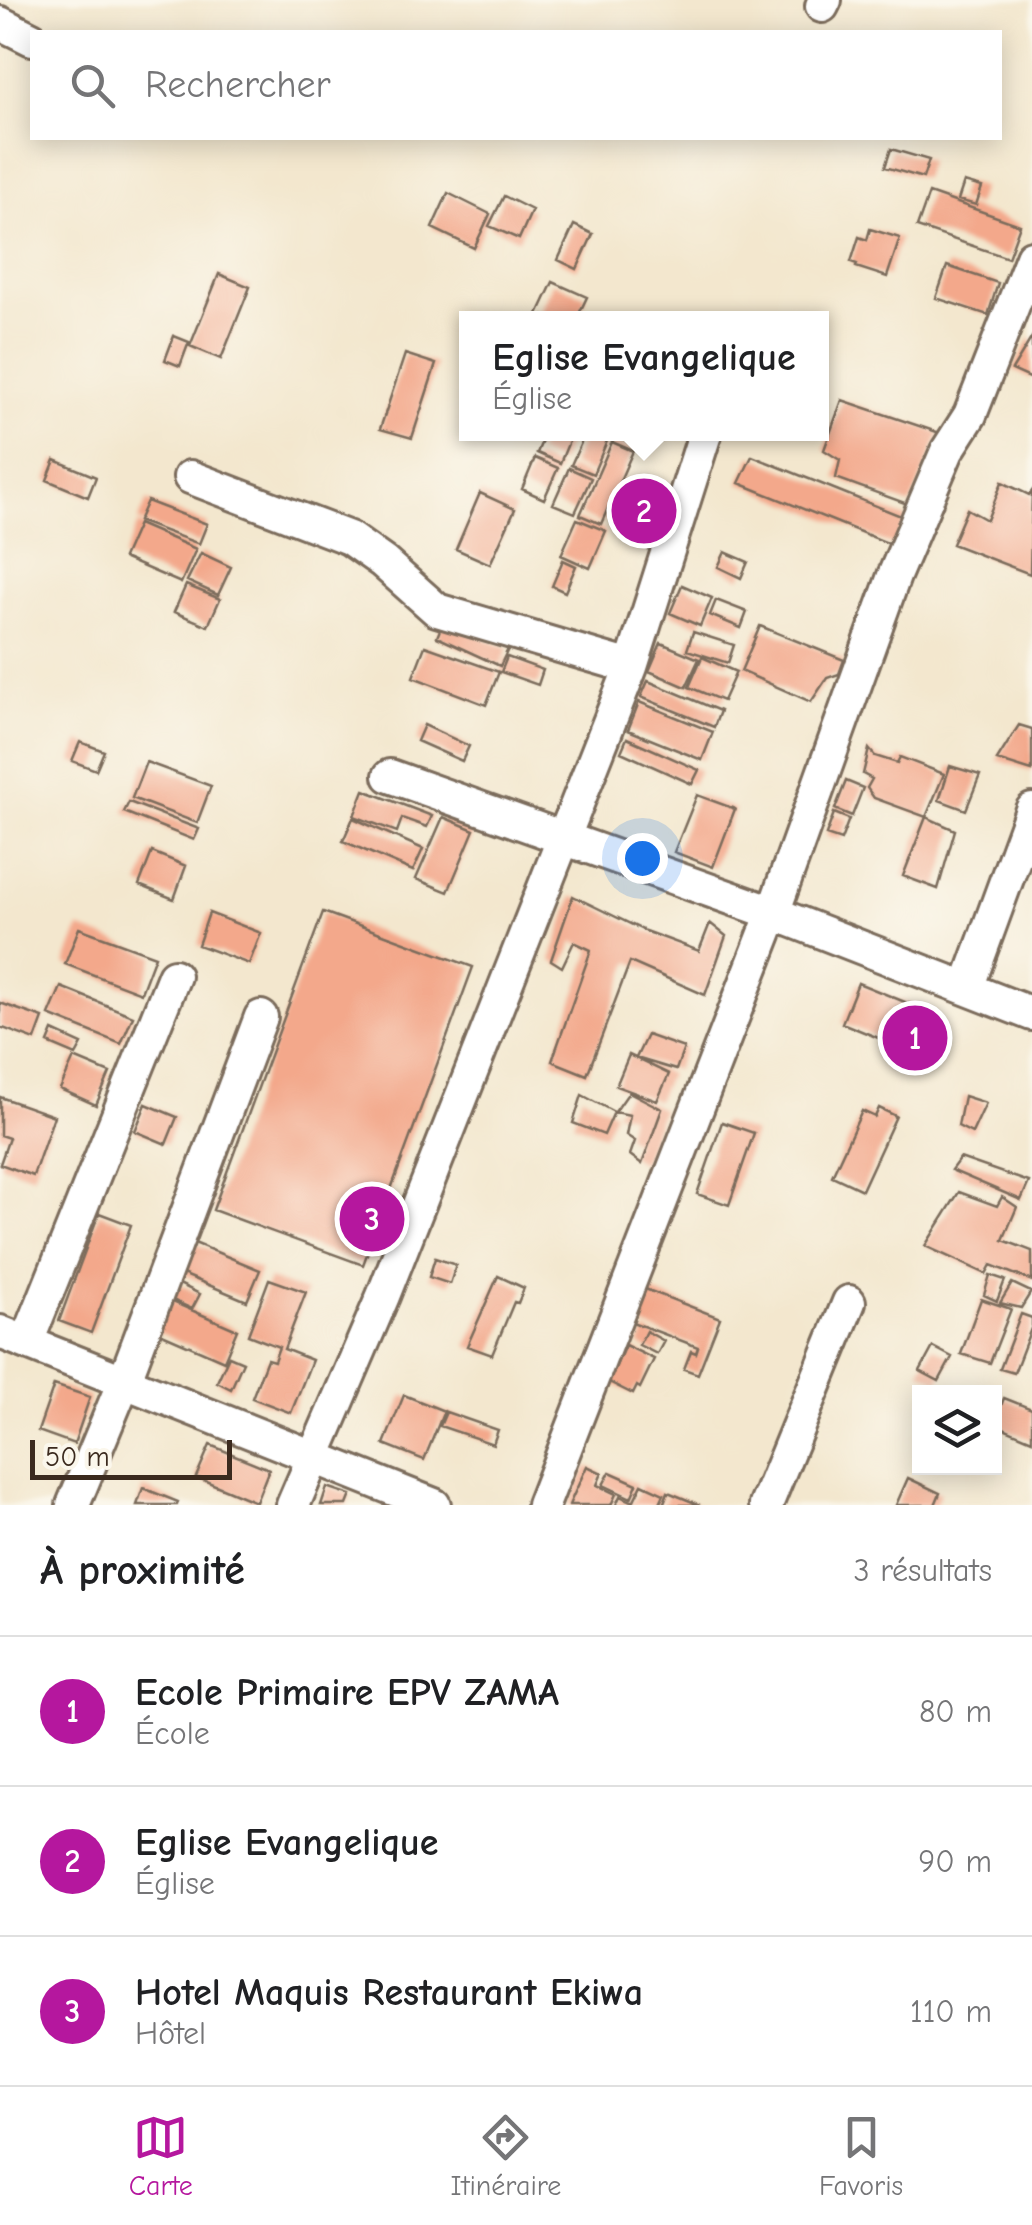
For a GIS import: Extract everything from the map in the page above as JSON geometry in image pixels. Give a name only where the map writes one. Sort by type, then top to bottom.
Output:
[{"type":"street","points":[[0,23],[30,38]]},
{"type":"street","points":[[543,1505],[774,912],[894,576],[946,450],[970,415],[1032,257]]},
{"type":"street","points":[[294,1505],[383,1296],[631,667],[703,441]]},
{"type":"street","points":[[190,477],[349,538],[437,610],[631,667]]},
{"type":"street","points":[[390,776],[774,912],[1032,1014]]},
{"type":"street","points":[[967,988],[1032,810]]},
{"type":"street","points":[[174,976],[13,1337],[434,1505]]},
{"type":"street","points":[[73,1505],[125,1379],[260,1017]]},
{"type":"street","points":[[766,1505],[849,1302]]},
{"type":"building","points":[[891,149],[929,160],[923,178],[885,167]]},
{"type":"building","points":[[964,182],[982,187],[976,205],[958,200]]},
{"type":"building","points":[[448,193],[490,214],[474,248],[432,228]]},
{"type":"building","points":[[929,193],[1020,225],[1008,258],[917,227]]},
{"type":"building","points":[[504,196],[532,210],[519,239],[489,226]]},
{"type":"building","points":[[574,225],[593,234],[577,269],[558,260]]},
{"type":"building","points":[[870,229],[900,238],[887,277],[851,262],[859,237],[867,240]]},
{"type":"building","points":[[947,266],[998,283],[988,315],[936,298]]},
{"type":"building","points":[[219,274],[250,287],[221,359],[190,346]]},
{"type":"building","points":[[553,282],[587,297],[580,311],[539,311]]},
{"type":"building","points":[[174,336],[189,342],[180,366],[165,360]]},
{"type":"building","points":[[1032,337],[1032,379],[1012,370]]},
{"type":"building","points":[[405,354],[436,364],[412,438],[380,429]]},
{"type":"building","points":[[842,400],[940,433],[910,505],[836,478],[840,460],[824,450]]},
{"type":"building","points":[[542,441],[569,441],[560,463],[537,453]]},
{"type":"building","points":[[582,441],[607,441],[593,474],[571,465]]},
{"type":"building","points":[[612,442],[633,451],[601,524],[580,515]]},
{"type":"building","points":[[752,456],[906,518],[895,546],[739,483]]},
{"type":"building","points":[[535,458],[558,468],[544,499],[522,489]]},
{"type":"building","points":[[55,460],[96,477],[88,497],[47,480]]},
{"type":"building","points":[[569,468],[591,478],[575,513],[553,504]]},
{"type":"building","points":[[1002,482],[1029,495],[1032,491],[1030,574],[952,544],[967,509],[987,520]]},
{"type":"building","points":[[480,493],[515,509],[490,564],[456,549]]},
{"type":"building","points":[[147,501],[207,524],[199,544],[138,521]]},
{"type":"building","points":[[577,519],[606,531],[590,568],[561,555]]},
{"type":"building","points":[[138,524],[196,549],[181,583],[123,558]]},
{"type":"building","points":[[725,552],[748,562],[741,578],[718,567]]},
{"type":"building","points":[[201,553],[231,567],[218,595],[187,581]]},
{"type":"building","points":[[563,560],[576,566],[565,592],[552,586]]},
{"type":"building","points":[[186,585],[220,599],[208,626],[174,612]]},
{"type":"building","points":[[682,585],[712,598],[700,626],[670,613]]},
{"type":"building","points":[[716,600],[747,612],[741,628],[710,615]]},
{"type":"building","points":[[444,620],[508,649],[500,666],[437,637]]},
{"type":"building","points":[[760,626],[844,660],[839,674],[827,678],[811,702],[741,671]]},
{"type":"building","points":[[693,632],[734,645],[728,663],[687,650]]},
{"type":"building","points":[[661,643],[699,659],[686,687],[649,671]]},
{"type":"building","points":[[425,646],[499,672],[486,705],[413,677]]},
{"type":"building","points":[[507,657],[543,670],[538,685],[501,672]]},
{"type":"building","points":[[702,657],[736,672],[723,701],[689,687]]},
{"type":"building","points":[[648,681],[720,711],[714,727],[641,697]]},
{"type":"building","points":[[639,702],[713,732],[702,760],[628,730]]},
{"type":"building","points":[[424,725],[469,746],[462,761],[417,741]]},
{"type":"building","points":[[1019,725],[1032,729],[1032,771],[997,760]]},
{"type":"building","points":[[627,738],[699,770],[692,784],[621,752]]},
{"type":"building","points":[[80,742],[104,751],[96,770],[72,761]]},
{"type":"building","points":[[869,749],[875,756],[897,763],[900,757],[944,774],[926,817],[874,798],[867,788],[872,779],[863,774]]},
{"type":"building","points":[[146,762],[211,786],[197,823],[132,798]]},
{"type":"building","points":[[950,766],[980,775],[966,810],[939,800]]},
{"type":"building","points":[[846,781],[863,788],[852,816],[835,809]]},
{"type":"building","points":[[364,790],[432,816],[427,827],[402,818],[397,832],[354,816]]},
{"type":"building","points":[[697,795],[735,809],[713,867],[674,852]]},
{"type":"building","points":[[129,802],[199,829],[194,840],[124,812]]},
{"type":"building","points":[[834,813],[849,819],[841,840],[826,835]]},
{"type":"building","points":[[443,817],[474,830],[448,892],[416,879]]},
{"type":"building","points":[[926,817],[955,830],[938,889],[903,876]]},
{"type":"building","points":[[353,818],[423,849],[413,871],[343,841]]},
{"type":"building","points":[[152,852],[186,866],[174,899],[139,885]]},
{"type":"building","points":[[573,896],[645,931],[699,951],[710,923],[726,936],[705,995],[630,962],[587,1075],[552,1061],[591,950],[574,942],[562,967],[551,960]]},
{"type":"building","points":[[323,912],[473,967],[363,1265],[213,1210]]},
{"type":"building","points":[[209,913],[261,933],[249,964],[198,945]]},
{"type":"building","points":[[79,928],[155,956],[141,993],[65,964]]},
{"type":"building","points":[[858,983],[932,1013],[915,1053],[842,1023]]},
{"type":"building","points":[[61,987],[133,1016],[121,1044],[49,1015]]},
{"type":"building","points":[[0,1003],[43,1018],[35,1040],[0,1027]]},
{"type":"building","points":[[53,1031],[82,1044],[76,1055],[48,1043]]},
{"type":"building","points":[[647,1035],[684,1048],[676,1070],[636,1058]]},
{"type":"building","points":[[629,1055],[669,1074],[657,1101],[616,1086]]},
{"type":"building","points":[[74,1058],[110,1073],[96,1105],[60,1089]]},
{"type":"building","points":[[629,1092],[662,1109],[642,1164],[630,1155],[635,1141],[626,1135],[630,1115],[615,1112]]},
{"type":"building","points":[[582,1095],[614,1112],[604,1135],[573,1123]]},
{"type":"building","points":[[964,1096],[986,1103],[972,1133],[958,1126]]},
{"type":"building","points":[[0,1097],[54,1116],[33,1176],[0,1164],[9,1138],[0,1135]]},
{"type":"building","points":[[146,1104],[177,1117],[166,1144],[135,1131]]},
{"type":"building","points":[[879,1108],[896,1116],[862,1190],[832,1176],[862,1111],[875,1117]]},
{"type":"building","points":[[722,1122],[754,1133],[729,1205],[697,1194]]},
{"type":"building","points":[[960,1158],[1029,1182],[1021,1200],[951,1170]]},
{"type":"building","points":[[959,1192],[997,1206],[1002,1197],[1017,1207],[1003,1240],[1032,1251],[1032,1281],[991,1265],[986,1274],[925,1246]]},
{"type":"building","points":[[99,1213],[131,1225],[91,1333],[59,1321]]},
{"type":"building","points":[[192,1242],[260,1270],[247,1301],[180,1273]]},
{"type":"building","points":[[435,1258],[456,1265],[450,1284],[429,1277]]},
{"type":"building","points":[[990,1275],[1005,1280],[997,1301],[984,1295]]},
{"type":"building","points":[[498,1276],[524,1288],[492,1355],[467,1346]]},
{"type":"building","points":[[269,1279],[306,1292],[284,1349],[312,1360],[291,1413],[252,1398],[267,1359],[274,1361],[279,1347],[248,1335]]},
{"type":"building","points":[[175,1282],[200,1294],[192,1309],[168,1298]]},
{"type":"building","points":[[1012,1283],[1031,1292],[1021,1308],[1000,1303]]},
{"type":"building","points":[[640,1287],[720,1318],[698,1374],[684,1369],[691,1351],[696,1353],[698,1347],[627,1320]]},
{"type":"building","points":[[166,1299],[237,1330],[224,1361],[153,1330]]},
{"type":"building","points":[[981,1299],[1011,1309],[990,1363],[961,1354]]},
{"type":"building","points":[[1021,1314],[1032,1318],[1032,1326],[1014,1373],[1000,1369]]},
{"type":"building","points":[[646,1331],[664,1341],[657,1354],[639,1345]]},
{"type":"building","points":[[625,1345],[654,1359],[633,1394],[609,1382]]},
{"type":"building","points":[[933,1347],[952,1357],[939,1381],[920,1371]]},
{"type":"building","points":[[229,1356],[243,1362],[231,1389],[217,1382]]},
{"type":"building","points":[[54,1385],[90,1397],[74,1444],[38,1431]]},
{"type":"building","points":[[404,1395],[444,1411],[424,1460],[384,1444]]},
{"type":"building","points":[[1004,1398],[1032,1409],[1032,1440],[1002,1427]]},
{"type":"building","points":[[446,1412],[498,1430],[493,1444],[440,1426]]},
{"type":"building","points":[[210,1445],[269,1469],[256,1502],[196,1477]]},
{"type":"building","points":[[587,1466],[602,1473],[597,1485],[616,1494],[611,1505],[569,1505]]},
{"type":"building","points":[[610,1472],[637,1484],[631,1498],[603,1485]]},
{"type":"building","points":[[908,1478],[940,1493],[935,1505],[896,1505]]},
{"type":"building","points":[[642,1484],[664,1494],[659,1505],[616,1505],[620,1496],[633,1502]]},
{"type":"building","points":[[327,1487],[351,1495],[347,1505],[321,1505]]},
{"type":"building","points":[[143,1488],[178,1502],[177,1505],[137,1505]]},
{"type":"building","points":[[668,1492],[700,1505],[663,1505]]},
{"type":"place","name":"Eglise Evangelique","points":[[644,511]]},
{"type":"place","name":"Ecole Primaire EPV ZAMA","points":[[915,1038]]},
{"type":"place","name":"Hotel Maquis Restaurant Ekiwa","points":[[372,1219]]}]
